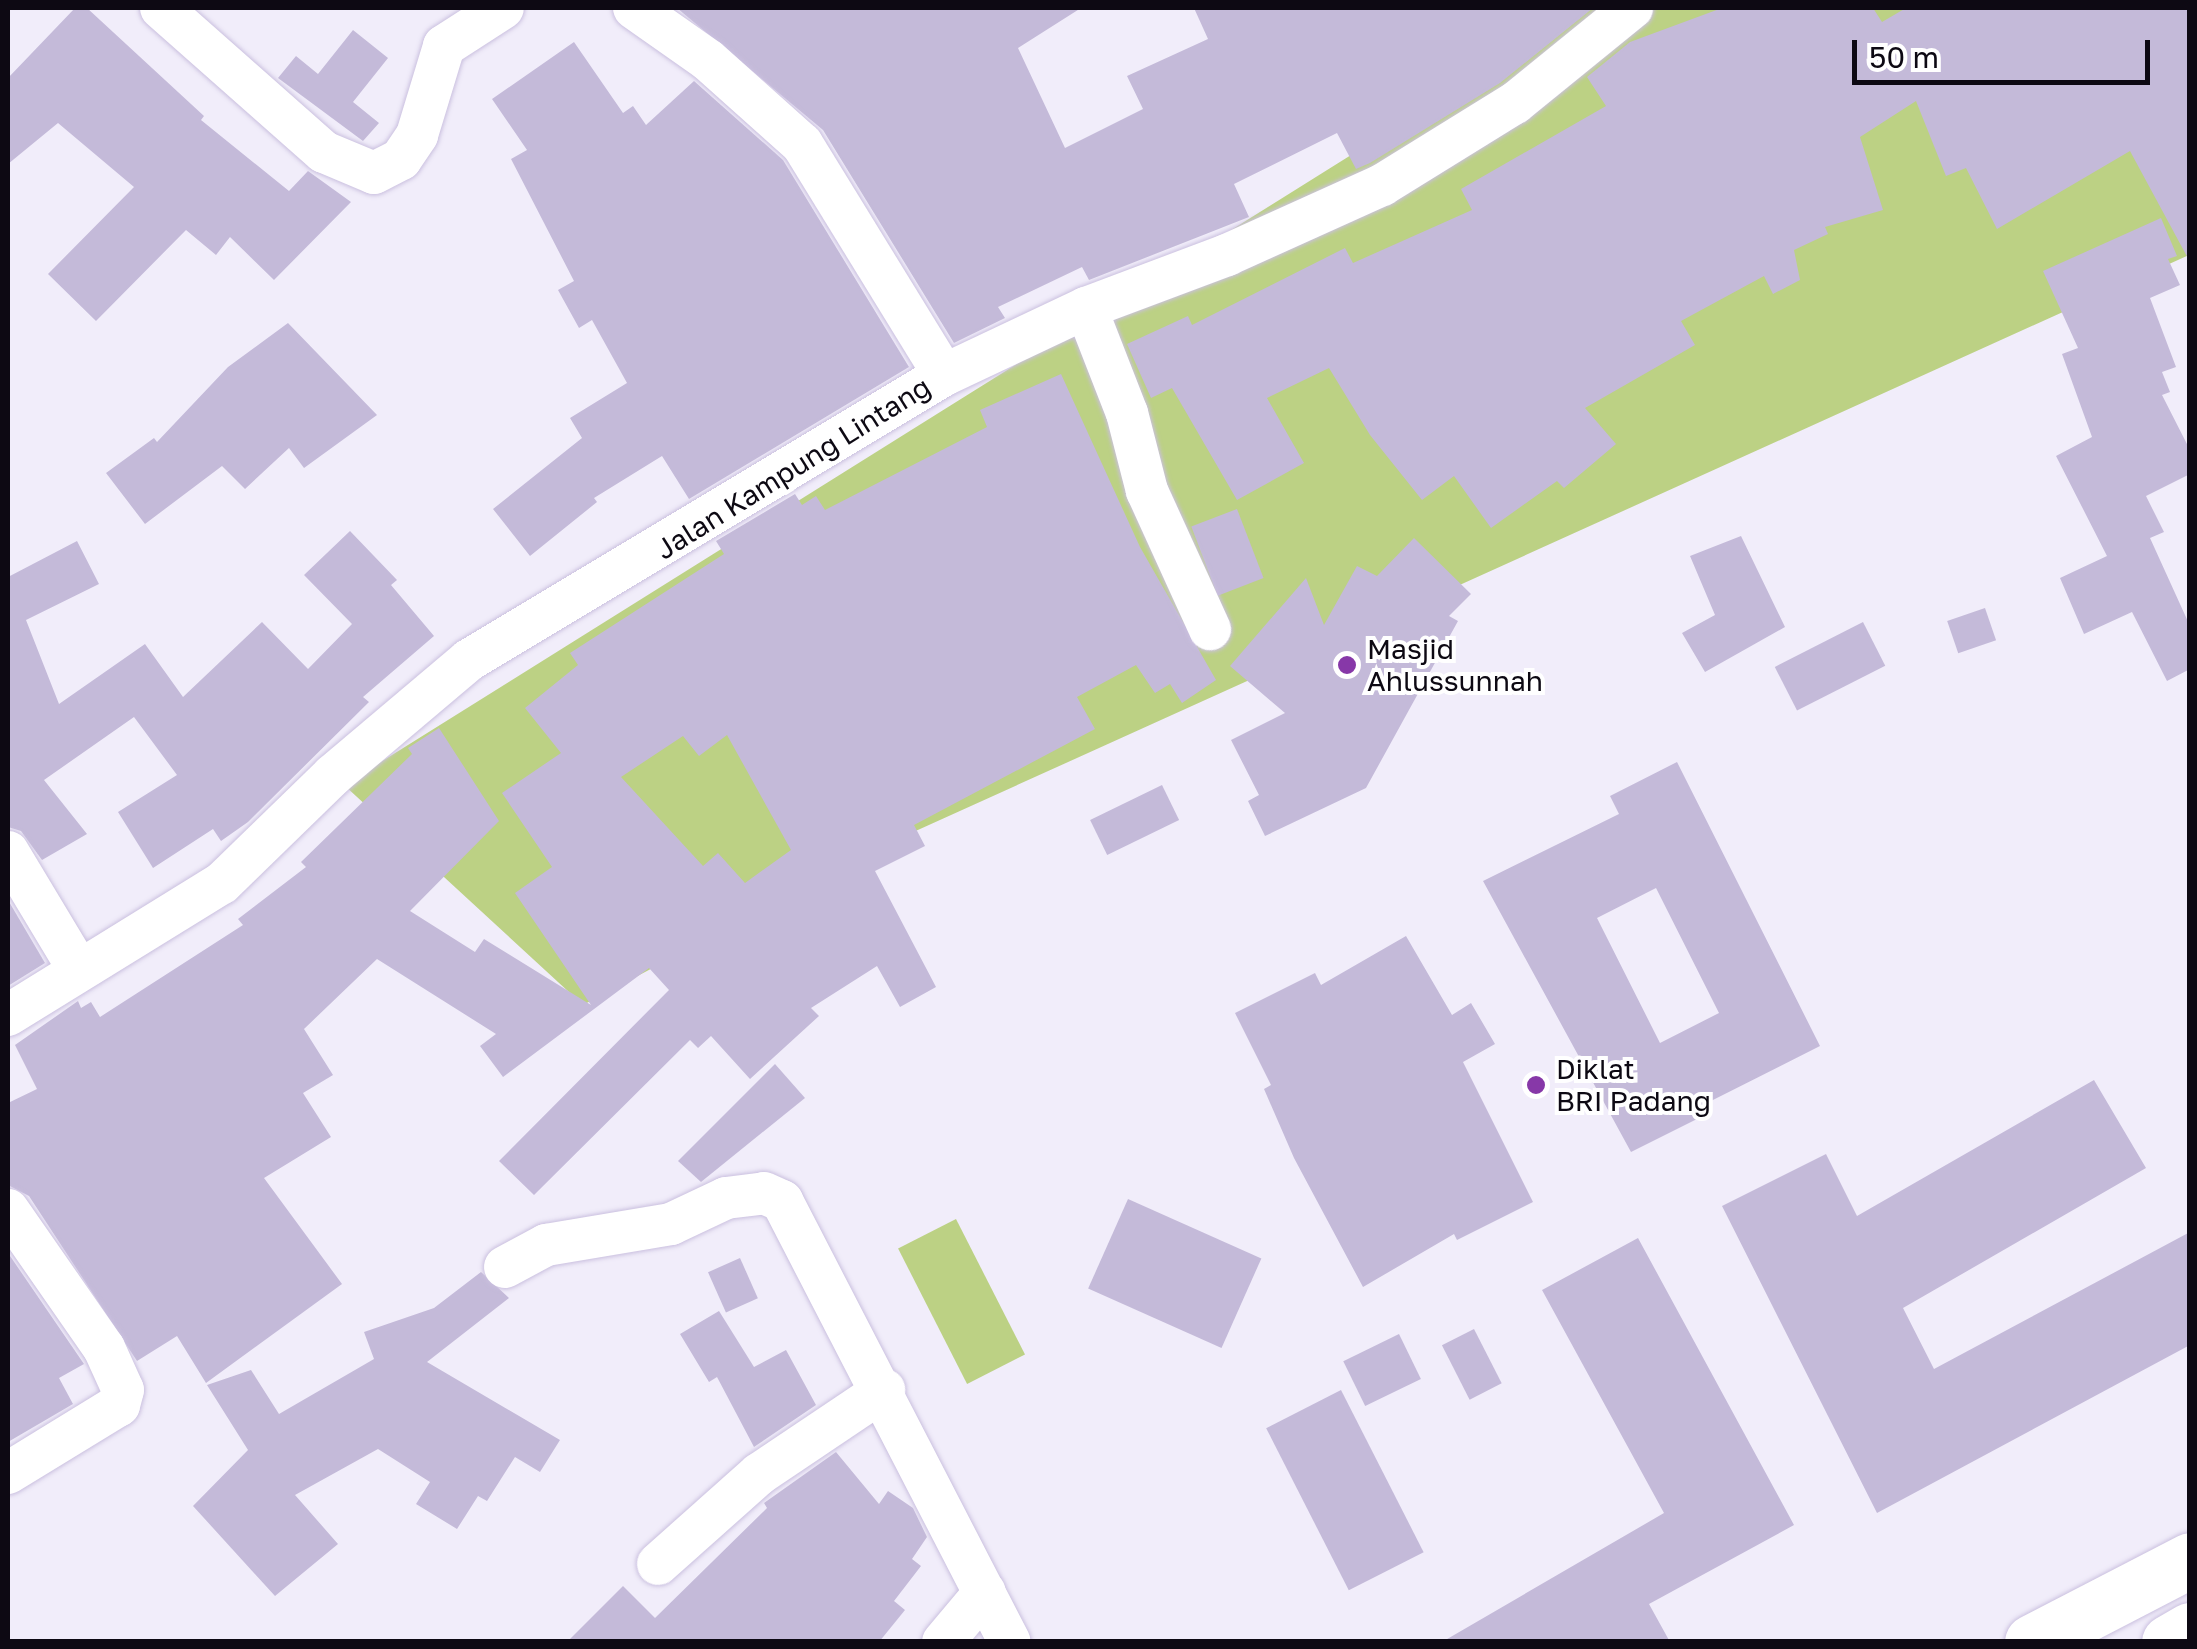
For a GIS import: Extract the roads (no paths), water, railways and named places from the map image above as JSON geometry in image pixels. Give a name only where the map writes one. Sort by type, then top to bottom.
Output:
[{"type":"main road","points":[[2032,1642],[2190,1560]]},
{"type":"main road","points":[[2169,1642],[2190,1630]]},
{"type":"street","points":[[162,8],[324,152],[374,173],[401,160],[417,135],[444,46],[503,8]]},
{"type":"street","points":[[634,8],[708,60],[802,144],[944,375]]},
{"type":"street","name":"Jalan Kampung Lintang","points":[[8,1016],[222,884],[334,775],[469,660],[944,375],[1086,308],[1277,234],[1382,185],[1514,103],[1632,8]]},
{"type":"street","points":[[1086,308],[1128,413],[1147,491],[1210,629]]},
{"type":"street","points":[[8,852],[79,970]]},
{"type":"street","points":[[505,1267],[546,1246],[671,1224],[743,1194],[782,1201],[884,1390],[1010,1642]]},
{"type":"street","points":[[8,1210],[104,1348],[123,1390],[119,1404],[8,1473]]},
{"type":"street","points":[[658,1564],[759,1474],[884,1390]]},
{"type":"street","points":[[943,1642],[986,1592]]},
{"type":"place","name":"Masjid Ahlussunnah","points":[[1347,665]]},
{"type":"place","name":"Diklat BRI Padang","points":[[1536,1085]]}]
